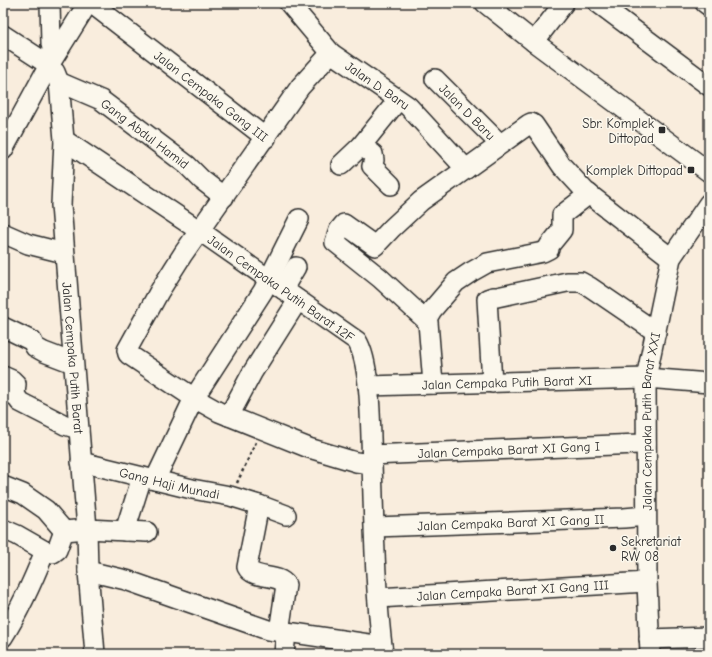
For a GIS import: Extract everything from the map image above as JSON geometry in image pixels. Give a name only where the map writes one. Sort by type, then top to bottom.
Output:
[{"type":"street","name":"Jalan Cempaka Putih Barat","points":[[50,3],[53,66],[64,140],[61,205],[87,529],[88,571],[95,654]]},
{"type":"street","points":[[5,141],[53,66],[89,3]]},
{"type":"street","name":"Jalan Cempaka Gang III","points":[[89,3],[266,138],[300,87],[330,53]]},
{"type":"street","name":"Jalan D. Baru","points":[[289,3],[330,53],[408,106],[466,169]]},
{"type":"street","points":[[534,42],[564,3]]},
{"type":"street","points":[[598,3],[709,86]]},
{"type":"street","points":[[705,3],[709,6]]},
{"type":"street","points":[[488,4],[534,42],[709,172]]},
{"type":"street","name":"Gang Abdul Hamid","points":[[3,35],[53,66],[101,100],[187,165],[202,180],[224,197]]},
{"type":"street","name":"Jalan D Baru","points":[[435,79],[500,144]]},
{"type":"street","points":[[341,165],[361,146],[398,100]]},
{"type":"street","points":[[427,321],[380,278],[335,242],[339,230],[344,224],[375,246],[383,236],[421,201],[529,124],[532,124],[562,166],[589,194],[671,258]]},
{"type":"street","name":"Jalan Cempaka Barat XI Gang I","points":[[266,138],[183,254],[159,292],[127,350],[129,356],[194,398],[229,416],[309,448],[356,462],[372,459],[646,443]]},
{"type":"street","name":"Jalan Cempaka Putih Barat 12F","points":[[64,140],[200,231],[283,289],[357,341],[362,349],[368,386],[378,598],[382,650]]},
{"type":"street","points":[[361,146],[373,154],[374,160],[372,166],[392,185]]},
{"type":"street","points":[[433,384],[427,321],[432,310],[456,282],[487,263],[543,252],[549,249],[549,246],[562,230],[562,215],[589,194]]},
{"type":"street","name":"Jalan Cempaka Putih Barat XXI","points":[[650,646],[646,516],[646,378],[671,258],[709,203]]},
{"type":"street","points":[[229,416],[252,373],[283,289],[299,219]]},
{"type":"street","points":[[3,233],[28,244],[64,253]]},
{"type":"street","points":[[283,289],[296,267]]},
{"type":"street","points":[[492,383],[487,300],[492,296],[497,297],[567,282],[581,282],[656,332]]},
{"type":"street","points":[[125,531],[148,478],[194,398],[263,291],[283,289]]},
{"type":"street","points":[[3,327],[32,341],[35,347],[44,352],[73,363]]},
{"type":"street","points":[[3,376],[12,380],[16,384],[15,395],[20,402],[65,425],[79,430]]},
{"type":"street","name":"Jalan Cempaka Putih Barat XI","points":[[368,386],[646,378],[709,383]]},
{"type":"street","name":"Gang Haji Munadi","points":[[81,462],[192,489],[230,496],[286,514]]},
{"type":"street","points":[[5,492],[23,494],[46,510],[64,531]]},
{"type":"street","points":[[259,505],[247,567],[248,570],[256,574],[283,581],[286,585],[282,632],[284,654]]},
{"type":"street","name":"Jalan Cempaka Barat XI Gang II","points":[[375,527],[646,516]]},
{"type":"street","points":[[3,529],[45,551],[53,553],[57,550],[64,531]]},
{"type":"street","points":[[64,531],[87,529],[147,532]]},
{"type":"street","points":[[3,637],[9,613],[36,575],[45,551]]},
{"type":"street","points":[[88,571],[126,580],[268,630],[382,650]]},
{"type":"street","name":"Jalan Cempaka Barat XI Gang III","points":[[378,598],[647,582]]},
{"type":"street","points":[[650,646],[709,637]]},
{"type":"path","points":[[230,496],[262,429]]},
{"type":"place","name":"Sbr. Komplek Dittopad","points":[[662,130]]},
{"type":"place","name":"Komplek Dittopad","points":[[691,170]]},
{"type":"place","name":"Sekretariat RW 08","points":[[613,548]]}]
